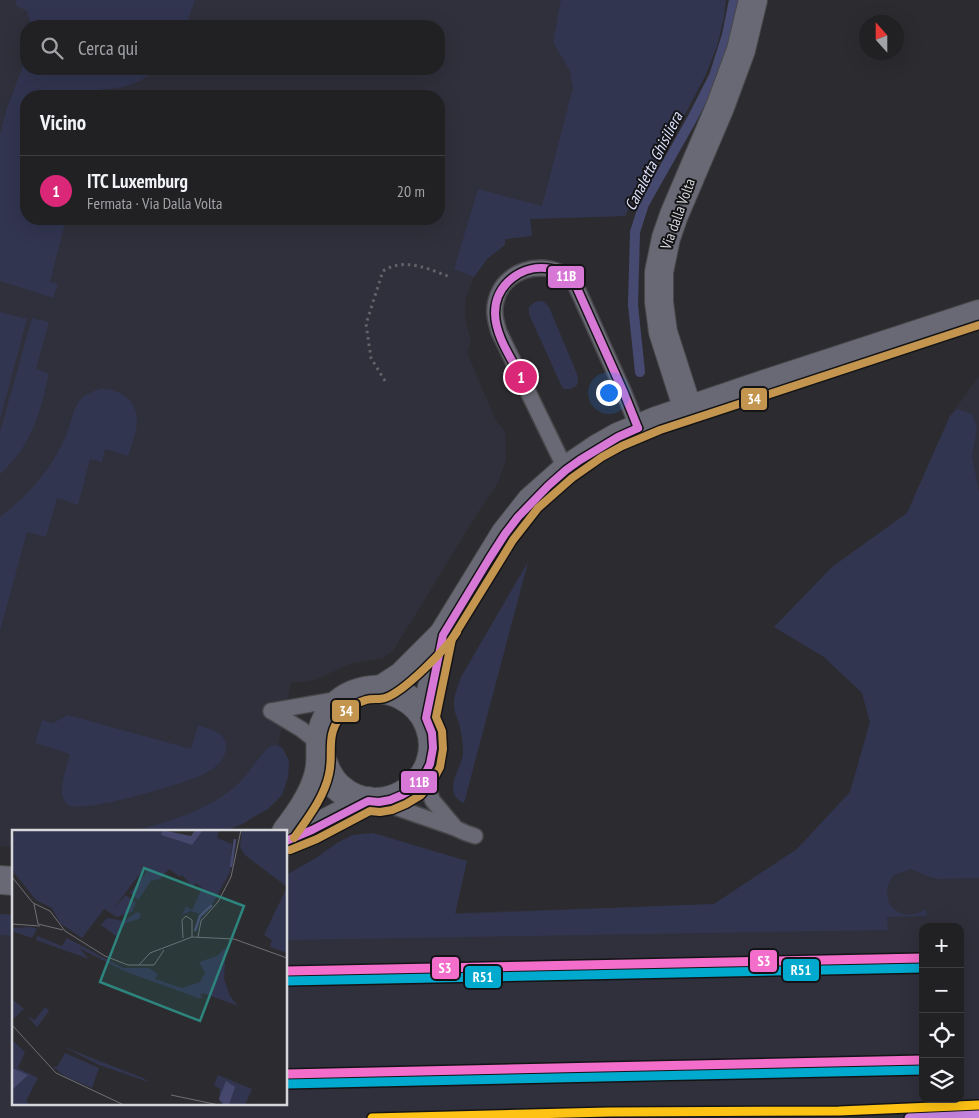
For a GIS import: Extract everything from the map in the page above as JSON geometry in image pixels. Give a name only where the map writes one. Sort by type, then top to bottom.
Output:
[{"type":"street","name":"Via dalla Volta","points":[[688,410],[663,332],[659,302],[659,272],[666,238],[674,215],[720,107],[741,50],[753,0]]},
{"type":"street","points":[[382,689],[402,676],[443,635],[505,534],[531,501],[566,470],[597,449],[638,428],[688,410],[979,314]]},
{"type":"street","points":[[426,718],[443,635]]},
{"type":"street","points":[[287,830],[315,785],[319,774],[322,732],[334,708],[346,698],[363,690],[382,689],[400,694],[414,704],[426,718],[432,733],[433,748],[430,764],[423,778],[414,788],[390,800],[373,802],[288,840]]},
{"type":"street","points":[[320,750],[327,774],[338,787],[352,796],[373,802]]},
{"type":"lane","points":[[566,470],[499,332],[496,321],[498,294],[509,279],[518,273],[528,269],[549,268],[565,275],[576,286],[638,428]]},
{"type":"lane","points":[[320,750],[301,729],[270,711],[346,698]]},
{"type":"lane","points":[[423,778],[433,802],[455,828]]},
{"type":"lane","points":[[373,802],[475,836]]},
{"type":"path","points":[[385,381],[371,358],[366,324],[383,271],[391,266],[410,264],[450,278]]},
{"type":"shaded area","points":[[0,0],[726,0],[717,46],[705,76],[670,143],[637,190],[625,216],[530,219],[532,236],[505,239],[505,245],[487,259],[474,277],[467,294],[465,306],[465,318],[471,342],[467,352],[495,419],[505,432],[506,459],[498,483],[393,651],[383,658],[353,663],[314,680],[291,682],[278,745],[283,749],[289,761],[288,777],[282,795],[268,809],[228,830],[12,830],[12,847],[0,846]]},
{"type":"shaded area","points":[[15,0],[195,0],[188,20],[29,20],[27,11],[17,6]]},
{"type":"shaded area","points":[[561,0],[726,0],[717,46],[705,76],[670,143],[637,190],[625,216],[530,219],[532,236],[505,239],[505,245],[487,259],[474,277],[454,269],[478,189],[542,206],[573,88],[570,71],[553,42]]},
{"type":"shaded area","points":[[20,73],[20,75],[148,75],[131,85],[101,90],[20,90],[20,225],[64,225],[50,282],[58,284],[53,298],[0,281],[0,134]]},
{"type":"shaded area","points":[[539,301],[544,302],[549,307],[577,374],[577,385],[571,389],[564,389],[561,385],[529,314],[529,307]]},
{"type":"shaded area","points":[[0,312],[27,319],[0,419]]},
{"type":"shaded area","points":[[32,318],[49,322],[36,369],[49,373],[33,428],[20,452],[0,474],[0,432]]},
{"type":"shaded area","points":[[979,376],[979,1118],[0,1118],[0,914],[12,915],[12,1106],[288,1106],[288,874],[353,835],[373,833],[467,861],[455,913],[714,904],[797,849],[850,792],[870,722],[862,693],[824,657],[774,627],[832,567],[907,513],[950,416]]},
{"type":"shaded area","points":[[100,389],[120,393],[131,401],[134,407],[137,425],[128,456],[105,449],[102,462],[90,459],[78,505],[57,498],[46,537],[27,532],[0,631],[0,517],[29,491],[51,464],[65,438],[74,410],[80,400]]},
{"type":"shaded area","points":[[957,409],[972,414],[977,428],[972,456],[979,493],[979,878],[938,879],[911,869],[896,874],[890,880],[887,894],[891,906],[900,913],[908,915],[919,913],[926,909],[927,916],[887,917],[888,930],[288,940],[288,874],[353,835],[373,833],[467,861],[455,914],[714,904],[797,849],[850,792],[870,722],[862,693],[824,657],[774,627],[832,567],[907,513],[950,416]]},
{"type":"shaded area","points":[[528,562],[464,803],[456,797],[453,791],[453,783],[463,755],[459,723],[454,709],[455,694],[461,677]]},
{"type":"shaded area","points":[[68,715],[191,749],[198,725],[220,734],[224,738],[226,743],[225,753],[219,764],[213,769],[185,782],[92,806],[77,807],[68,805],[64,800],[62,788],[70,754],[35,743],[42,720],[53,723]]},
{"type":"shaded area","points":[[278,745],[283,749],[289,761],[288,777],[282,795],[268,809],[228,830],[133,830],[169,821],[200,809],[214,801],[238,784],[270,746]]},
{"type":"shaded area","points":[[0,914],[12,915],[12,936],[0,935]]},
{"type":"waterway","name":"Canaletta Ghisiliera","points":[[640,372],[633,305],[635,232],[644,204],[714,76],[727,35],[734,0]]},
{"type":"transit line","name":"11B","points":[[521,377],[504,346],[498,330],[495,313],[496,303],[505,285],[512,278],[530,269],[555,270],[565,275],[576,286],[638,428]]},
{"type":"transit line","name":"34","points":[[290,850],[317,839],[370,811],[392,810],[406,804],[421,795],[432,782],[440,767],[443,749],[442,731],[436,717],[452,639],[513,540],[538,508],[572,478],[602,457],[622,446],[660,430],[979,325]]},
{"type":"transit line","name":"11B","points":[[288,840],[368,801],[379,802],[402,795],[414,788],[423,778],[430,764],[433,748],[432,733],[426,718],[443,635],[489,559],[518,517],[566,470],[618,437],[638,428]]},
{"type":"transit line","name":"34","points":[[294,838],[314,808],[327,783],[330,766],[331,737],[336,723],[343,713],[359,702],[368,699],[385,698],[403,688],[434,659],[457,632]]},
{"type":"transit line","name":"S3","points":[[288,971],[919,958]]},
{"type":"transit line","name":"R51","points":[[288,981],[919,968]]},
{"type":"transit line","name":"S3","points":[[288,1074],[919,1060]]},
{"type":"transit line","name":"R51","points":[[288,1084],[919,1070]]},
{"type":"transit line","points":[[372,1118],[609,1112],[839,1111],[979,1105]]},
{"type":"transit line","points":[[909,1118],[979,1115]]},
{"type":"place","name":"ITC Luxemburg","points":[[521,377]]}]
